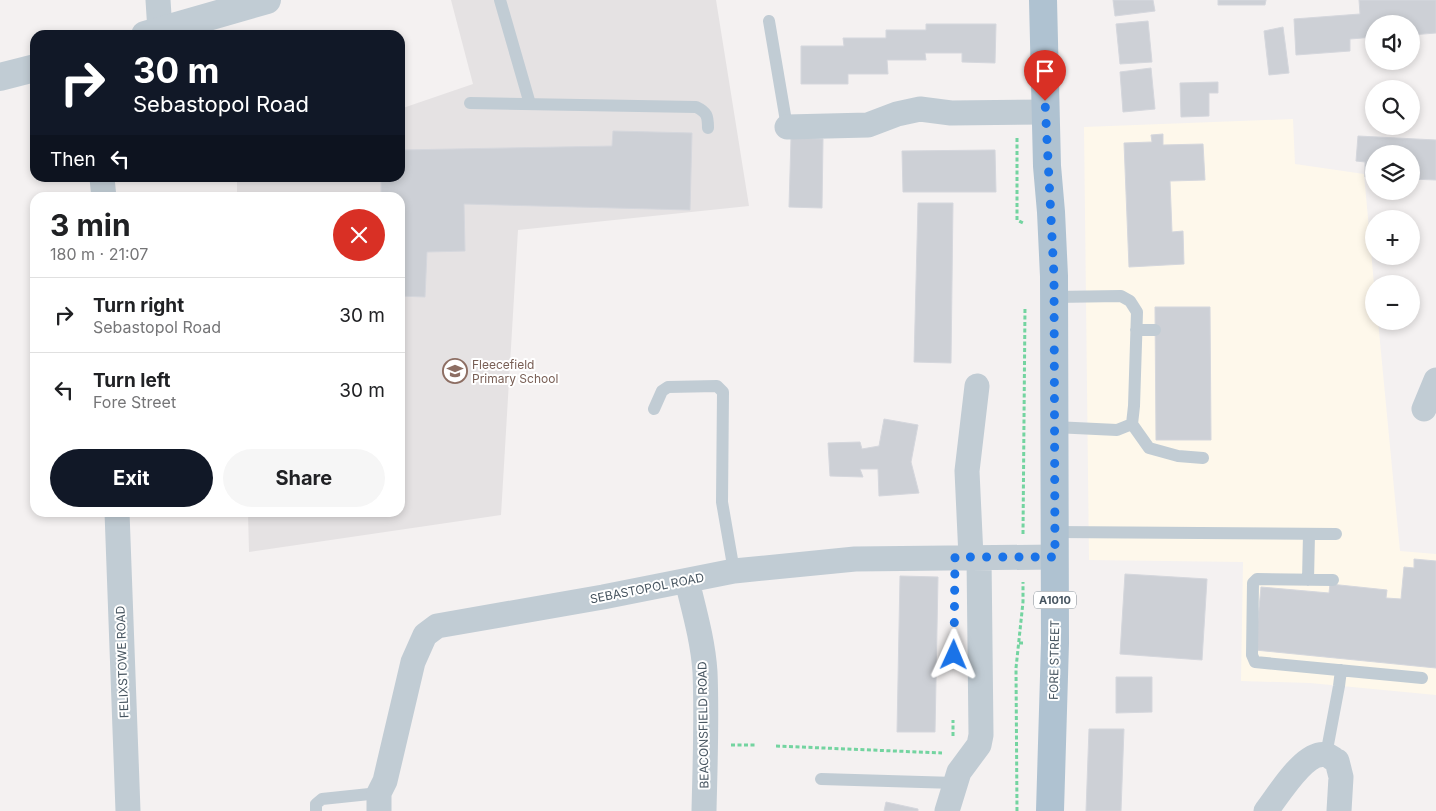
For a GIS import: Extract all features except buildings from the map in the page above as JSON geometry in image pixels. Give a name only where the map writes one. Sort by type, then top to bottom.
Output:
[{"type":"main road","name":"FORE STREET","points":[[1043,0],[1045,112],[1054,297],[1055,667],[1050,811]]},
{"type":"street","points":[[153,30],[158,0]]},
{"type":"street","points":[[162,30],[267,0]]},
{"type":"street","points":[[0,77],[30,69]]},
{"type":"street","points":[[787,126],[868,125],[920,108],[951,113],[1045,112]]},
{"type":"street","points":[[1424,409],[1436,380]]},
{"type":"street","points":[[947,811],[959,772],[962,754],[979,745],[981,735],[975,557],[967,471],[977,386]]},
{"type":"street","name":"FELIXSTOWE ROAD","points":[[117,517],[128,811]]},
{"type":"street","name":"SEBASTOPOL ROAD","points":[[379,802],[413,662],[425,635],[437,626],[603,597],[734,571],[855,559],[1023,557],[1055,544]]},
{"type":"street","name":"BEACONSFIELD ROAD","points":[[687,580],[705,671],[706,745],[704,811]]},
{"type":"street","points":[[1266,811],[1302,764],[1313,756],[1326,755],[1337,761],[1341,777],[1339,811]]},
{"type":"lane","points":[[500,0],[530,104]]},
{"type":"lane","points":[[769,21],[787,126]]},
{"type":"lane","points":[[470,103],[696,107],[704,110],[708,116],[708,128]]},
{"type":"lane","points":[[1054,297],[1121,296],[1130,301],[1137,312],[1132,424],[1149,448],[1178,456],[1203,458]]},
{"type":"lane","points":[[1136,330],[1155,330]]},
{"type":"lane","points":[[654,409],[662,391],[668,387],[717,386],[724,392],[722,502],[734,571]]},
{"type":"lane","points":[[1054,427],[1117,430],[1132,424]]},
{"type":"lane","points":[[1308,580],[1309,534]]},
{"type":"lane","points":[[1055,544],[1336,534]]},
{"type":"lane","points":[[1332,580],[1258,579],[1253,584],[1252,655],[1254,662],[1422,678]]},
{"type":"lane","points":[[1326,755],[1341,670]]},
{"type":"lane","points":[[821,779],[955,783]]},
{"type":"lane","points":[[316,811],[316,804],[322,799],[379,802]]},
{"type":"path","points":[[1017,111],[1017,220],[1026,224]]},
{"type":"path","points":[[1017,811],[1016,668],[1023,602],[1025,303]]},
{"type":"path","points":[[1019,643],[1024,643]]},
{"type":"path","points":[[776,746],[962,754],[953,714]]},
{"type":"shaded area","name":"Fleecefield Primary School","points":[[451,0],[716,0],[749,206],[518,230],[501,515],[249,552],[248,517],[405,517],[405,192],[237,192],[237,182],[405,182],[405,107],[473,84]]},
{"type":"shaded area","points":[[1293,119],[1295,164],[1364,174],[1367,210],[1365,210],[1365,265],[1372,265],[1373,275],[1365,275],[1365,330],[1379,330],[1400,551],[1436,554],[1436,695],[1310,683],[1241,681],[1243,562],[1089,560],[1084,127]]},
{"type":"place","name":"Fleecefield Primary School","points":[[455,371]]},
{"type":"route","points":[[954,655],[955,557],[1055,557],[1054,276],[1045,101]]}]
